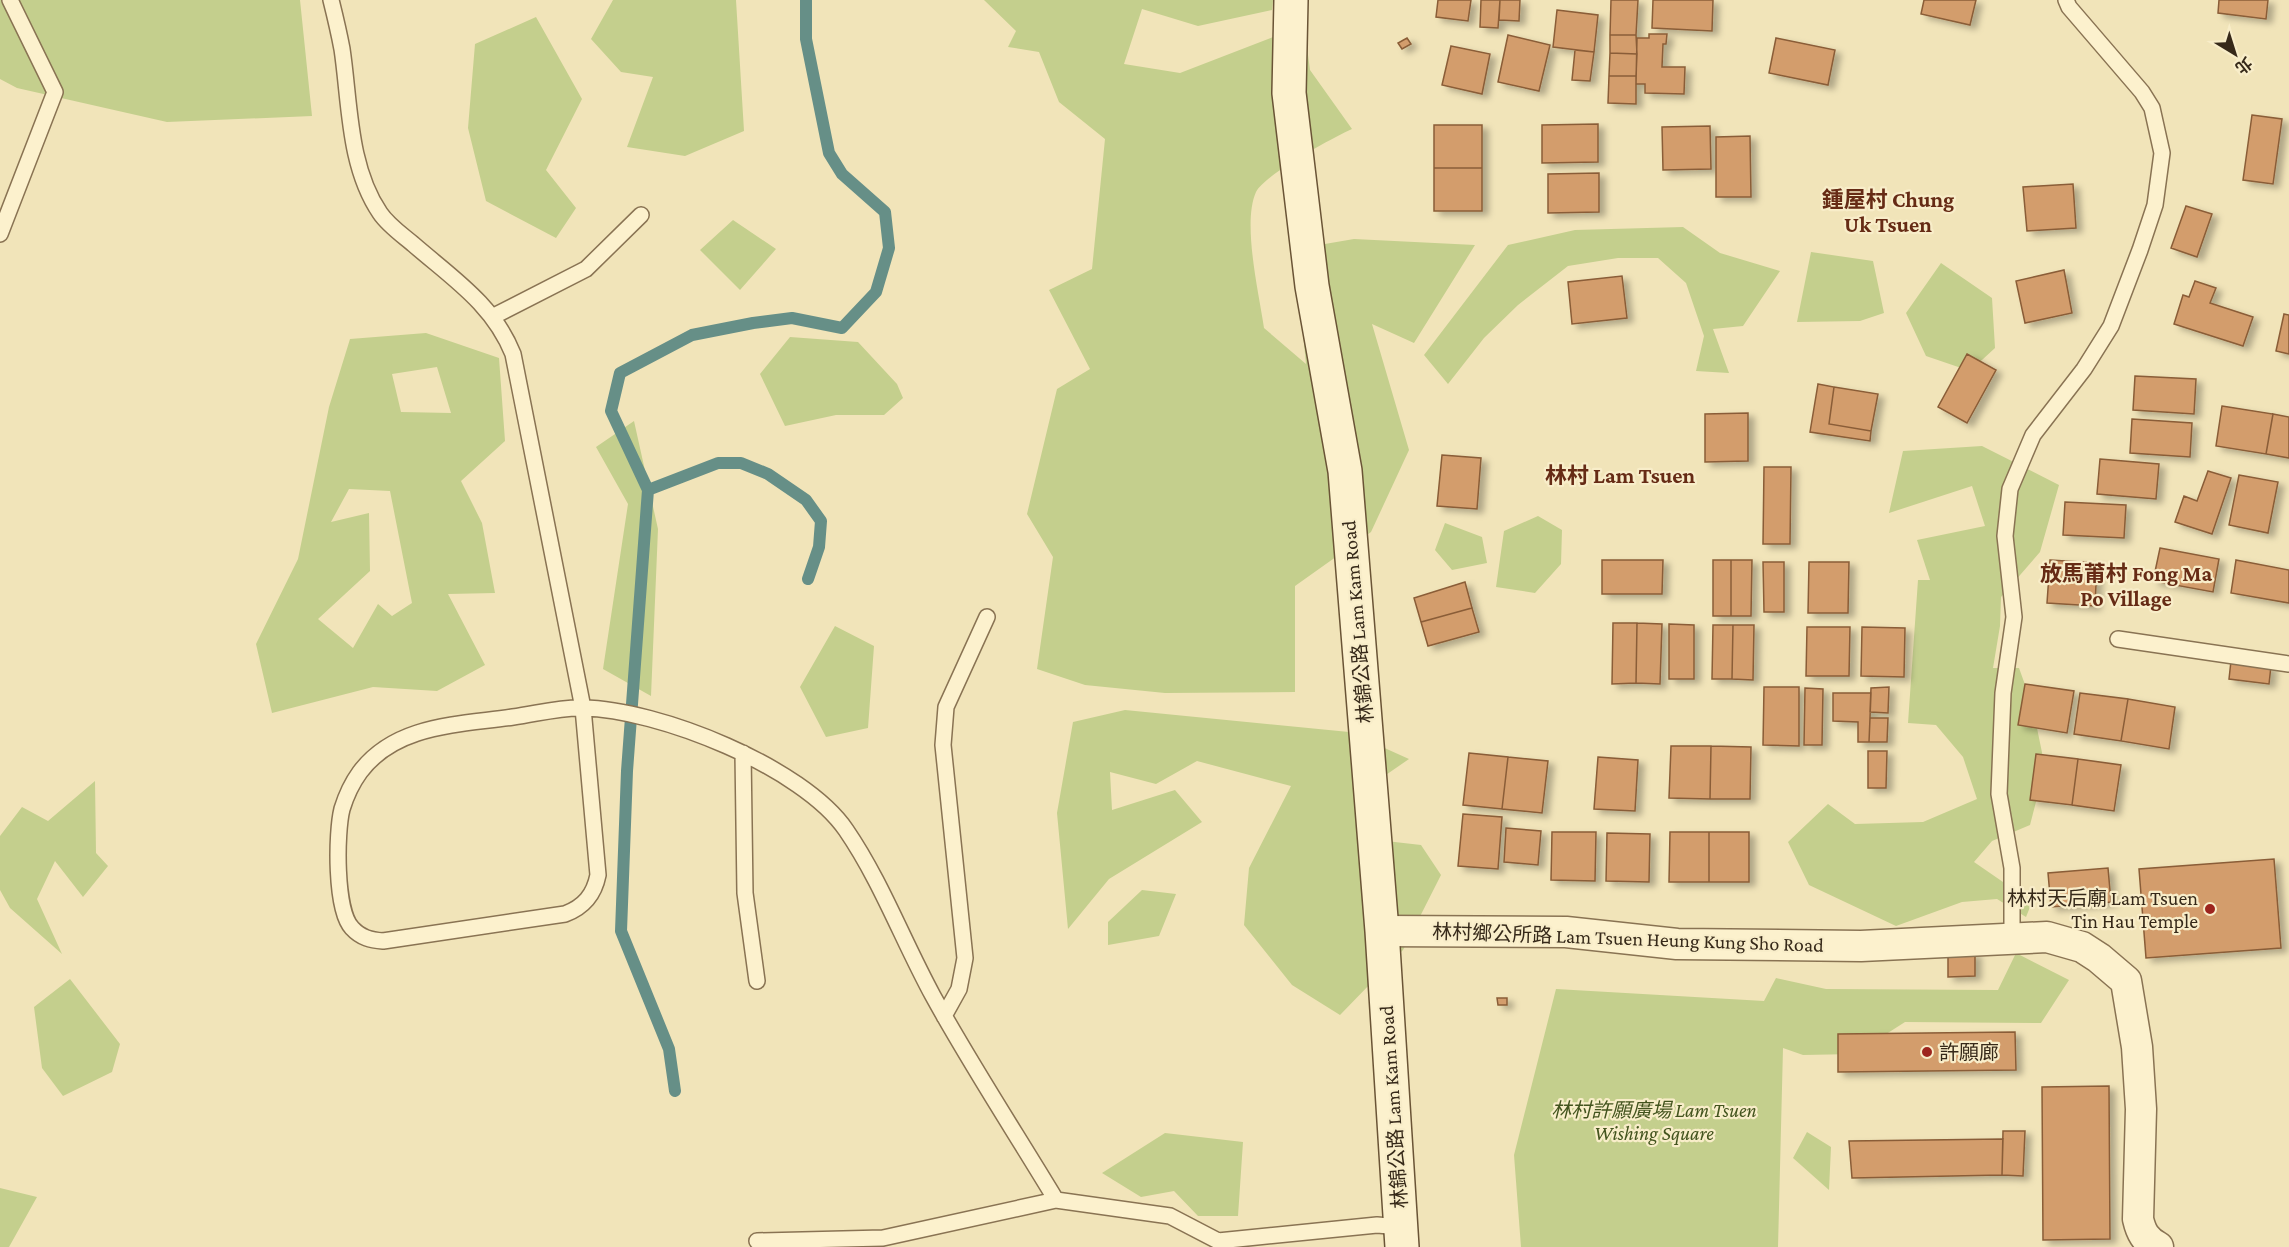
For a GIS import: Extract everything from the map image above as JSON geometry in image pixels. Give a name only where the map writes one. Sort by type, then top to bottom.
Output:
[{"type":"main road","name":"林錦公路 Lam Kam Road","points":[[1291,0],[1289,93],[1312,286],[1345,471],[1382,931],[1402,1237]]},
{"type":"street","name":"林村鄉公所路 Lam Tsuen Heung Kung Sho Road","points":[[1382,931],[1566,932],[1688,944],[1861,946],[2047,937],[2082,947],[2126,981],[2137,1047],[2141,1110],[2138,1218],[2141,1232],[2158,1247]]},
{"type":"lane","points":[[0,234],[55,92],[10,0]]},
{"type":"lane","points":[[331,0],[342,49],[347,97],[358,158],[372,200],[390,225],[494,316],[505,334],[520,383],[583,708],[598,875],[591,896],[584,904],[565,914],[383,941],[371,940],[351,927],[345,917],[338,883],[341,813],[355,779],[380,751],[412,733],[583,708],[656,720],[743,753],[767,764],[797,785],[845,828],[870,871],[944,1016],[1056,1200]]},
{"type":"lane","points":[[2012,939],[2012,868],[1999,794],[2003,693],[2014,617],[2005,536],[2010,489],[2033,435],[2084,369],[2111,326],[2155,205],[2162,153],[2152,108],[2142,92],[2069,7],[2067,0]]},
{"type":"lane","points":[[494,316],[586,269],[641,214]]},
{"type":"lane","points":[[944,1016],[959,989],[965,958],[943,745],[946,707],[987,617]]},
{"type":"lane","points":[[2118,639],[2289,664]]},
{"type":"lane","points":[[743,753],[745,893],[757,981]]},
{"type":"lane","points":[[757,1241],[883,1238],[1056,1200],[1170,1216],[1218,1241],[1377,1225],[1402,1237]]},
{"type":"green space","points":[[0,0],[300,0],[312,116],[167,122],[17,88],[0,79]]},
{"type":"green space","points":[[613,0],[736,0],[744,131],[685,156],[627,147],[653,77],[621,72],[591,39]]},
{"type":"green space","points":[[984,0],[1273,0],[1272,10],[1198,26],[1142,9],[1124,64],[1180,73],[1304,25],[1310,70],[1352,129],[1300,158],[1262,185],[1256,192],[1252,205],[1251,239],[1264,328],[1306,364],[1303,333],[1319,245],[1354,239],[1475,245],[1414,343],[1372,324],[1409,450],[1371,532],[1295,586],[1295,692],[1165,693],[1085,685],[1037,669],[1053,557],[1027,514],[1057,389],[1090,369],[1049,290],[1092,269],[1105,139],[1059,102],[1039,52],[1008,47],[1016,31]]},
{"type":"green space","points":[[536,17],[582,99],[546,170],[576,208],[556,238],[486,201],[468,128],[475,44]]},
{"type":"green space","points":[[733,220],[776,249],[740,290],[700,250]]},
{"type":"green space","points":[[1683,227],[1720,253],[1780,271],[1743,326],[1713,329],[1729,373],[1696,371],[1704,336],[1686,283],[1658,258],[1618,258],[1568,266],[1518,305],[1484,338],[1448,384],[1424,355],[1508,245],[1575,230]]},
{"type":"green space","points":[[1811,252],[1873,261],[1884,313],[1860,321],[1797,322]]},
{"type":"green space","points":[[1941,263],[1992,298],[1995,348],[1970,371],[1926,356],[1906,313]]},
{"type":"green space","points":[[426,333],[499,358],[505,441],[461,481],[482,523],[495,593],[448,594],[485,665],[437,691],[373,687],[272,713],[256,644],[298,559],[329,407],[350,339]],"holes":[[[437,367],[451,413],[401,412],[392,374]],[[349,489],[390,491],[412,603],[392,616],[378,604],[353,648],[318,619],[370,571],[369,513],[331,522]]]},
{"type":"green space","points":[[790,337],[858,342],[897,384],[903,398],[884,415],[836,415],[785,426],[760,374]]},
{"type":"green space","points":[[634,421],[658,529],[651,696],[603,669],[628,504],[596,447]]},
{"type":"green space","points":[[1982,446],[2059,485],[2040,552],[2001,597],[2000,626],[1993,668],[2019,668],[2032,704],[2045,767],[2030,825],[1992,841],[1974,862],[2032,902],[2026,917],[1997,899],[1962,902],[1896,926],[1809,885],[1788,842],[1828,804],[1855,824],[1923,822],[1977,799],[1963,757],[1936,725],[1908,723],[1918,580],[1930,580],[1917,540],[1985,526],[1972,486],[1889,513],[1903,451]]},
{"type":"green space","points":[[1538,516],[1562,530],[1561,564],[1535,593],[1496,587],[1504,531]]},
{"type":"green space","points":[[1445,523],[1482,537],[1487,563],[1452,570],[1435,550]]},
{"type":"green space","points":[[835,626],[874,646],[868,728],[826,737],[800,687]]},
{"type":"green space","points":[[1125,710],[1349,732],[1409,759],[1380,779],[1386,841],[1421,845],[1441,875],[1403,950],[1340,1015],[1292,985],[1244,925],[1249,868],[1291,786],[1197,761],[1156,784],[1110,772],[1112,810],[1175,790],[1202,822],[1109,879],[1068,929],[1057,813],[1073,722]]},
{"type":"green space","points":[[95,781],[96,853],[108,866],[83,897],[55,861],[37,899],[62,954],[10,908],[0,890],[0,836],[22,807],[48,821]]},
{"type":"green space","points":[[1142,890],[1176,894],[1159,936],[1108,945],[1108,922]]},
{"type":"green space","name":"林村許願廣場 Lam Tsuen Wishing Square","points":[[2016,953],[2069,980],[2041,1023],[1905,1022],[1855,1054],[1803,1055],[1783,1048],[1778,1247],[1521,1247],[1514,1155],[1556,989],[1764,1001],[1776,978],[1826,989],[1998,990]]},
{"type":"green space","points":[[70,979],[120,1044],[112,1072],[63,1096],[42,1068],[34,1007]]},
{"type":"green space","points":[[1807,1132],[1831,1147],[1829,1190],[1793,1158]]},
{"type":"green space","points":[[1165,1133],[1243,1142],[1238,1216],[1198,1216],[1174,1191],[1141,1197],[1102,1173]]},
{"type":"green space","points":[[0,1188],[37,1197],[9,1247],[0,1247]]},
{"type":"building","points":[[1438,0],[1471,0],[1468,21],[1436,17]]},
{"type":"building","points":[[1481,0],[1500,0],[1498,28],[1480,27]]},
{"type":"building","points":[[1500,0],[1520,0],[1519,21],[1499,20]]},
{"type":"building","points":[[1611,0],[1638,0],[1636,35],[1610,35]]},
{"type":"building","points":[[1653,0],[1713,0],[1712,31],[1652,28]]},
{"type":"building","points":[[1924,0],[1976,0],[1970,25],[1921,14]]},
{"type":"building","points":[[2219,0],[2268,0],[2266,19],[2218,13]]},
{"type":"building","points":[[1557,10],[1598,15],[1594,52],[1553,47]]},
{"type":"building","points":[[1649,34],[1667,34],[1666,44],[1663,44],[1662,67],[1685,67],[1684,94],[1645,93],[1645,84],[1636,84],[1637,38],[1649,38]]},
{"type":"building","points":[[1508,35],[1550,45],[1539,91],[1498,82]]},
{"type":"building","points":[[1610,35],[1636,35],[1637,54],[1610,53]]},
{"type":"building","points":[[1407,38],[1411,44],[1402,49],[1398,43]]},
{"type":"building","points":[[1776,38],[1835,50],[1828,85],[1769,73]]},
{"type":"building","points":[[1451,46],[1490,54],[1482,94],[1442,85]]},
{"type":"building","points":[[1575,50],[1594,52],[1590,81],[1572,80]]},
{"type":"building","points":[[1610,53],[1637,54],[1636,76],[1609,76]]},
{"type":"building","points":[[1609,76],[1636,76],[1636,104],[1608,103]]},
{"type":"building","points":[[2252,115],[2282,119],[2273,184],[2243,180]]},
{"type":"building","points":[[1598,124],[1598,162],[1542,163],[1542,125]]},
{"type":"building","points":[[1434,125],[1482,125],[1482,168],[1434,168]]},
{"type":"building","points":[[1710,126],[1711,169],[1663,170],[1662,127]]},
{"type":"building","points":[[1750,136],[1751,197],[1716,197],[1716,137]]},
{"type":"building","points":[[1434,168],[1482,168],[1482,211],[1434,211]]},
{"type":"building","points":[[1599,173],[1599,212],[1548,213],[1548,174]]},
{"type":"building","points":[[2073,184],[2076,228],[2027,231],[2023,187]]},
{"type":"building","points":[[2186,206],[2212,214],[2197,257],[2171,248]]},
{"type":"building","points":[[2064,270],[2072,313],[2025,323],[2016,281]]},
{"type":"building","points":[[1622,276],[1627,318],[1572,324],[1568,282]]},
{"type":"building","points":[[2195,281],[2216,288],[2210,303],[2253,317],[2243,346],[2174,324],[2183,295],[2189,297]]},
{"type":"building","points":[[2284,314],[2289,315],[2289,354],[2276,351]]},
{"type":"building","points":[[1967,354],[1996,370],[1967,423],[1938,407]]},
{"type":"building","points":[[2135,376],[2196,379],[2194,414],[2133,410]]},
{"type":"building","points":[[1818,384],[1834,387],[1829,424],[1871,431],[1870,441],[1810,432]]},
{"type":"building","points":[[1834,387],[1878,394],[1871,431],[1829,424]]},
{"type":"building","points":[[2222,406],[2273,414],[2266,454],[2216,446]]},
{"type":"building","points":[[1748,413],[1748,461],[1705,462],[1705,414]]},
{"type":"building","points":[[2273,414],[2289,417],[2289,458],[2266,454]]},
{"type":"building","points":[[2132,419],[2192,423],[2190,457],[2130,453]]},
{"type":"building","points":[[1442,455],[1481,458],[1477,509],[1437,506]]},
{"type":"building","points":[[2100,459],[2159,464],[2156,499],[2097,494]]},
{"type":"building","points":[[1764,467],[1791,467],[1790,544],[1763,544]]},
{"type":"building","points":[[2208,471],[2231,478],[2212,534],[2175,522],[2184,496],[2197,501]]},
{"type":"building","points":[[2239,475],[2278,482],[2268,533],[2229,525]]},
{"type":"building","points":[[2065,502],[2126,505],[2124,538],[2063,535]]},
{"type":"building","points":[[2160,548],[2219,559],[2213,592],[2153,581]]},
{"type":"building","points":[[1602,560],[1663,560],[1662,594],[1602,594]]},
{"type":"building","points":[[1713,560],[1731,560],[1731,616],[1713,616]]},
{"type":"building","points":[[1731,560],[1752,560],[1751,616],[1731,616]]},
{"type":"building","points":[[2050,560],[2097,563],[2095,606],[2047,603]]},
{"type":"building","points":[[2236,560],[2289,570],[2289,603],[2231,593]]},
{"type":"building","points":[[1763,562],[1784,562],[1784,612],[1764,612]]},
{"type":"building","points":[[1809,562],[1849,562],[1848,613],[1808,613]]},
{"type":"building","points":[[1465,582],[1472,608],[1421,622],[1414,598]]},
{"type":"building","points":[[1472,608],[1479,632],[1428,646],[1421,622]]},
{"type":"building","points":[[1613,623],[1637,623],[1636,683],[1612,684]]},
{"type":"building","points":[[1637,623],[1662,624],[1660,684],[1636,683]]},
{"type":"building","points":[[1669,624],[1694,625],[1694,679],[1669,679]]},
{"type":"building","points":[[1713,625],[1733,625],[1732,679],[1712,679]]},
{"type":"building","points":[[1733,625],[1754,625],[1753,680],[1732,679]]},
{"type":"building","points":[[1807,627],[1850,627],[1849,676],[1806,676]]},
{"type":"building","points":[[1862,627],[1905,628],[1904,677],[1861,676]]},
{"type":"building","points":[[2231,661],[2271,666],[2269,684],[2229,679]]},
{"type":"building","points":[[2025,684],[2074,691],[2067,733],[2018,725]]},
{"type":"building","points":[[1764,687],[1799,687],[1799,746],[1763,745]]},
{"type":"building","points":[[1889,687],[1888,713],[1870,712],[1871,688]]},
{"type":"building","points":[[1805,688],[1823,689],[1822,745],[1804,745]]},
{"type":"building","points":[[1833,693],[1871,693],[1869,742],[1858,742],[1858,722],[1833,721]]},
{"type":"building","points":[[2080,693],[2128,699],[2121,741],[2074,734]]},
{"type":"building","points":[[2128,699],[2175,707],[2169,749],[2121,741]]},
{"type":"building","points":[[1870,718],[1888,718],[1887,742],[1869,742]]},
{"type":"building","points":[[1671,746],[1711,746],[1710,799],[1669,798]]},
{"type":"building","points":[[1711,746],[1751,747],[1750,799],[1710,799]]},
{"type":"building","points":[[1868,751],[1887,751],[1886,788],[1868,788]]},
{"type":"building","points":[[1469,753],[1508,757],[1502,809],[1463,805]]},
{"type":"building","points":[[2036,754],[2078,759],[2072,805],[2030,800]]},
{"type":"building","points":[[1508,757],[1548,761],[1542,813],[1502,809]]},
{"type":"building","points":[[1598,757],[1638,760],[1635,811],[1594,809]]},
{"type":"building","points":[[2078,759],[2121,765],[2114,811],[2072,805]]},
{"type":"building","points":[[1463,814],[1502,817],[1498,869],[1458,866]]},
{"type":"building","points":[[1506,828],[1541,831],[1538,865],[1504,862]]},
{"type":"building","points":[[1552,832],[1596,832],[1595,881],[1551,880]]},
{"type":"building","points":[[1670,832],[1709,832],[1709,882],[1669,882]]},
{"type":"building","points":[[1709,832],[1749,832],[1749,882],[1709,882]]},
{"type":"building","points":[[1607,833],[1650,834],[1649,882],[1606,881]]},
{"type":"building","name":"林村天后廟 Lam Tsuen Tin Hau Temple","points":[[2274,859],[2281,948],[2146,958],[2139,869]]},
{"type":"building","points":[[2108,868],[2111,902],[2051,907],[2048,873]]},
{"type":"building","points":[[1975,953],[1975,976],[1948,977],[1948,954]]},
{"type":"building","points":[[1497,998],[1507,998],[1507,1005],[1498,1005]]},
{"type":"building","name":"許願廊","points":[[2015,1032],[2016,1070],[1838,1072],[1838,1034]]},
{"type":"building","points":[[2109,1086],[2110,1239],[2043,1240],[2042,1087]]},
{"type":"building","points":[[2003,1131],[2025,1131],[2023,1176],[2002,1175]]},
{"type":"building","points":[[2003,1139],[2002,1175],[1852,1178],[1849,1141]]},
{"type":"waterway","points":[[675,1091],[669,1049],[621,931],[627,771],[648,490],[611,411],[620,373],[692,335],[792,318],[842,328],[876,292],[889,248],[885,212],[842,174],[829,153],[806,39],[806,0]]},
{"type":"waterway","points":[[648,490],[718,463],[741,463],[768,474],[806,500],[821,521],[819,547],[808,579]]},
{"type":"place","name":"林村天后廟 Lam Tsuen Tin Hau Temple","points":[[2210,909]]},
{"type":"place","name":"許願廊","points":[[1927,1052]]},
{"type":"district","name":"鍾屋村 Chung Uk Tsuen","points":[[1888,212]]},
{"type":"district","name":"林村 Lam Tsuen","points":[[1620,475]]},
{"type":"district","name":"放馬莆村 Fong Ma Po Village","points":[[2126,586]]}]
